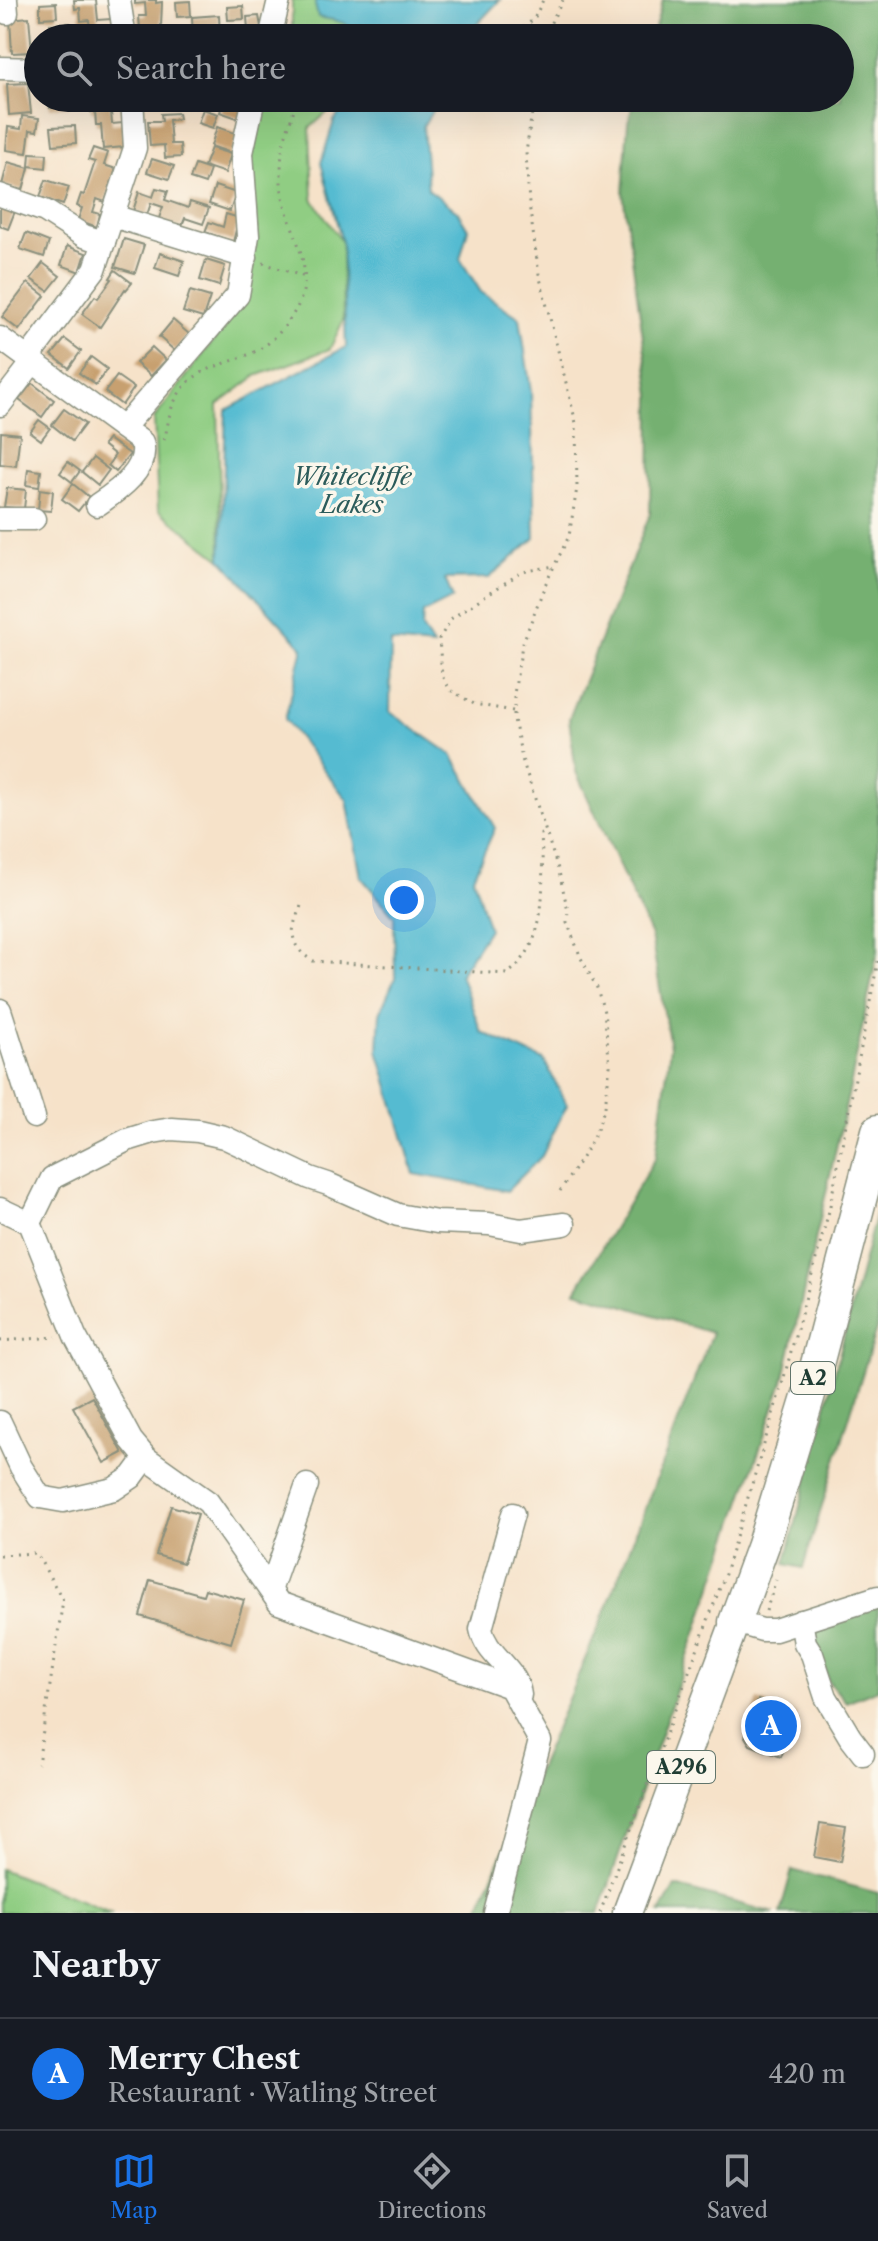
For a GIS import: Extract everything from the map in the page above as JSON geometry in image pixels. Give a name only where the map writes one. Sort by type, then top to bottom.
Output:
[{"type":"highway","name":"A2","points":[[735,1622],[763,1545],[810,1391],[878,1131]]},
{"type":"main road","name":"A296","points":[[627,1913],[735,1622]]},
{"type":"street","points":[[119,0],[123,24]]},
{"type":"street","points":[[273,24],[279,0]]},
{"type":"street","points":[[0,68],[24,69]]},
{"type":"street","points":[[0,405],[95,269],[135,146],[133,112]]},
{"type":"street","points":[[123,428],[238,295],[246,257],[248,226],[242,153],[251,112]]},
{"type":"street","points":[[0,195],[45,211],[77,232],[104,242]]},
{"type":"street","points":[[113,216],[246,257]]},
{"type":"street","points":[[0,338],[142,442],[144,450],[140,464],[131,477],[97,505]]},
{"type":"street","points":[[0,519],[34,519]]},
{"type":"street","points":[[0,1010],[34,1117]]},
{"type":"street","points":[[30,1223],[52,1178],[127,1140],[172,1129],[224,1137],[310,1178],[391,1213],[413,1219],[489,1224],[521,1230],[564,1224]]},
{"type":"street","points":[[0,1209],[30,1223],[85,1348],[131,1440],[146,1458],[208,1502],[279,1603],[510,1687],[540,1741],[495,1913]]},
{"type":"street","points":[[0,1422],[21,1467],[40,1497],[63,1501],[114,1489],[132,1477],[146,1458]]},
{"type":"street","points":[[271,1588],[307,1485]]},
{"type":"street","points":[[513,1514],[481,1629],[485,1645],[513,1674],[520,1706]]},
{"type":"street","points":[[735,1622],[767,1630],[777,1629],[878,1597]]},
{"type":"street","points":[[801,1621],[806,1646],[812,1654],[826,1697],[863,1754]]},
{"type":"path","points":[[528,24],[539,13],[543,0]]},
{"type":"path","points":[[550,24],[563,0]]},
{"type":"path","points":[[531,112],[526,161],[534,245],[576,423],[577,488],[569,536],[522,645],[513,711],[519,751],[559,872],[568,911],[567,922],[597,988],[604,1012],[610,1066],[605,1107],[596,1132],[560,1191]]},
{"type":"path","points":[[246,257],[305,277]]},
{"type":"path","points":[[513,711],[474,704],[450,690],[441,672],[439,639],[452,618],[522,572],[554,566]]},
{"type":"path","points":[[301,906],[292,934],[296,946],[305,957],[317,962],[509,974],[529,949],[537,929],[542,886],[541,834],[545,829]]},
{"type":"path","points":[[600,1913],[725,1574],[783,1381],[829,1211],[878,961]]},
{"type":"path","points":[[0,1341],[85,1348]]},
{"type":"path","points":[[0,1555],[36,1553],[63,1600],[38,1764]]},
{"type":"green space","points":[[292,0],[315,0],[315,5],[347,24],[292,24]]},
{"type":"green space","points":[[663,0],[878,0],[878,950],[783,1382],[599,1913],[477,1913],[606,1610],[712,1333],[576,1291],[656,1157],[670,1047],[651,936],[576,772],[569,719],[650,514],[651,395],[623,193],[628,122],[631,112],[854,112],[854,24],[656,24]]},
{"type":"green space","points":[[262,112],[328,112],[310,128],[313,199],[342,242],[343,321],[330,349],[256,376],[218,405],[221,559],[158,510],[154,419],[246,298],[251,157]]},
{"type":"green space","points":[[878,1205],[878,1323],[803,1568],[785,1564]]},
{"type":"green space","points":[[878,1605],[878,1689],[846,1702],[828,1681],[812,1632]]},
{"type":"green space","points":[[0,1869],[113,1913],[0,1913]]},
{"type":"green space","points":[[792,1870],[878,1893],[878,1913],[780,1913]]},
{"type":"green space","points":[[675,1886],[774,1913],[660,1913]]},
{"type":"water","points":[[315,0],[500,0],[477,24],[344,24],[318,17]]},
{"type":"water","name":"Whitecliffe Lakes","points":[[340,112],[432,112],[423,126],[428,189],[457,211],[468,229],[460,259],[481,292],[520,318],[531,391],[535,538],[489,578],[445,579],[453,598],[423,613],[422,628],[433,646],[391,642],[390,712],[452,755],[495,828],[473,877],[489,929],[460,974],[481,1032],[544,1060],[567,1105],[542,1156],[507,1191],[414,1174],[378,1050],[380,1013],[395,978],[394,916],[361,877],[347,800],[285,719],[303,648],[221,559],[226,410],[346,347],[342,242],[321,163],[334,121]]},
{"type":"building","points":[[74,0],[96,0],[98,20],[111,19],[111,24],[81,21],[80,8],[75,9]]},
{"type":"building","points":[[135,0],[162,2],[161,24],[140,24],[139,16],[146,16],[145,3],[135,4]]},
{"type":"building","points":[[190,1],[191,16],[177,17],[176,2]]},
{"type":"building","points":[[56,3],[57,17],[40,18],[40,4]]},
{"type":"building","points":[[243,6],[244,19],[228,20],[227,7]]},
{"type":"building","points":[[219,15],[219,24],[192,24],[192,17]]},
{"type":"building","points":[[259,16],[260,24],[248,24],[247,17]]},
{"type":"building","points":[[29,17],[30,24],[24,24],[24,52],[12,53],[10,19]]},
{"type":"building","points":[[24,83],[24,112],[31,113],[9,115],[7,84]]},
{"type":"building","points":[[95,112],[111,112],[112,124],[123,123],[124,147],[103,149],[101,125],[96,125]]},
{"type":"building","points":[[202,112],[218,114],[213,128],[198,123]]},
{"type":"building","points":[[220,112],[242,112],[240,119]]},
{"type":"building","points":[[178,113],[179,119],[169,120],[171,144],[180,144],[181,157],[165,158],[164,145],[150,146],[148,121],[162,121],[161,114]]},
{"type":"building","points":[[22,116],[39,118],[37,131],[30,130],[27,153],[6,150],[8,127],[21,129]]},
{"type":"building","points":[[75,126],[76,143],[53,145],[51,127]]},
{"type":"building","points":[[217,127],[238,134],[231,153],[211,146]]},
{"type":"building","points":[[93,148],[108,153],[104,165],[116,169],[105,202],[97,199],[93,212],[100,214],[97,227],[78,220],[82,208],[77,206],[95,162],[88,160]]},
{"type":"building","points":[[211,148],[231,154],[225,173],[204,166]]},
{"type":"building","points":[[30,153],[47,154],[46,168],[29,166]]},
{"type":"building","points":[[152,159],[174,166],[169,179],[147,172]]},
{"type":"building","points":[[8,162],[29,168],[23,190],[2,185]]},
{"type":"building","points":[[195,165],[210,170],[205,184],[190,179]]},
{"type":"building","points":[[46,180],[69,187],[63,205],[40,197]]},
{"type":"building","points":[[215,186],[236,193],[230,211],[209,204]]},
{"type":"building","points":[[156,188],[168,191],[165,200],[188,208],[190,202],[209,208],[203,224],[185,218],[181,228],[158,221],[163,207],[151,203],[147,215],[133,211],[139,192],[153,197]]},
{"type":"building","points":[[0,206],[15,211],[8,229],[0,226]]},
{"type":"building","points":[[226,214],[239,218],[233,242],[205,232],[209,222],[223,227]]},
{"type":"building","points":[[26,233],[49,242],[44,257],[20,249]]},
{"type":"building","points":[[124,239],[144,245],[135,273],[115,267]]},
{"type":"building","points":[[67,246],[86,253],[80,272],[61,265]]},
{"type":"building","points":[[160,253],[184,261],[179,276],[155,268]]},
{"type":"building","points":[[206,260],[225,266],[219,286],[200,280]]},
{"type":"building","points":[[43,263],[60,276],[48,291],[31,279]]},
{"type":"building","points":[[115,270],[132,283],[100,327],[82,314],[95,296],[98,298]]},
{"type":"building","points":[[28,283],[45,296],[19,330],[2,317]]},
{"type":"building","points":[[190,291],[210,297],[203,318],[183,312]]},
{"type":"building","points":[[173,320],[189,334],[175,351],[159,337]]},
{"type":"building","points":[[65,339],[81,351],[69,368],[52,355]]},
{"type":"building","points":[[152,347],[166,360],[151,376],[136,363]]},
{"type":"building","points":[[91,357],[107,369],[96,385],[79,373]]},
{"type":"building","points":[[117,376],[134,388],[122,405],[105,392]]},
{"type":"building","points":[[32,383],[54,400],[42,417],[19,400]]},
{"type":"building","points":[[64,409],[85,424],[72,441],[52,425]]},
{"type":"building","points":[[39,420],[50,428],[41,440],[30,432]]},
{"type":"building","points":[[1,432],[20,434],[16,466],[0,464]]},
{"type":"building","points":[[108,439],[130,454],[116,472],[108,465],[115,455],[103,445]]},
{"type":"building","points":[[93,458],[109,470],[98,485],[82,472]]},
{"type":"building","points":[[68,462],[80,471],[72,482],[60,473]]},
{"type":"building","points":[[28,469],[41,471],[39,487],[26,485]]},
{"type":"building","points":[[73,484],[89,497],[78,511],[62,499]]},
{"type":"building","points":[[7,488],[26,490],[24,509],[4,507]]},
{"type":"building","points":[[40,489],[53,491],[51,511],[38,510]]},
{"type":"building","points":[[92,1397],[123,1453],[104,1463],[73,1407]]},
{"type":"building","points":[[171,1506],[198,1514],[183,1563],[156,1555]]},
{"type":"building","points":[[150,1580],[203,1595],[205,1589],[244,1600],[231,1643],[140,1616]]},
{"type":"building","points":[[758,1700],[797,1715],[781,1757],[750,1745],[745,1737]]},
{"type":"building","points":[[820,1824],[846,1828],[840,1862],[814,1857]]},
{"type":"place","name":"Merry Chest","points":[[771,1726]]}]
